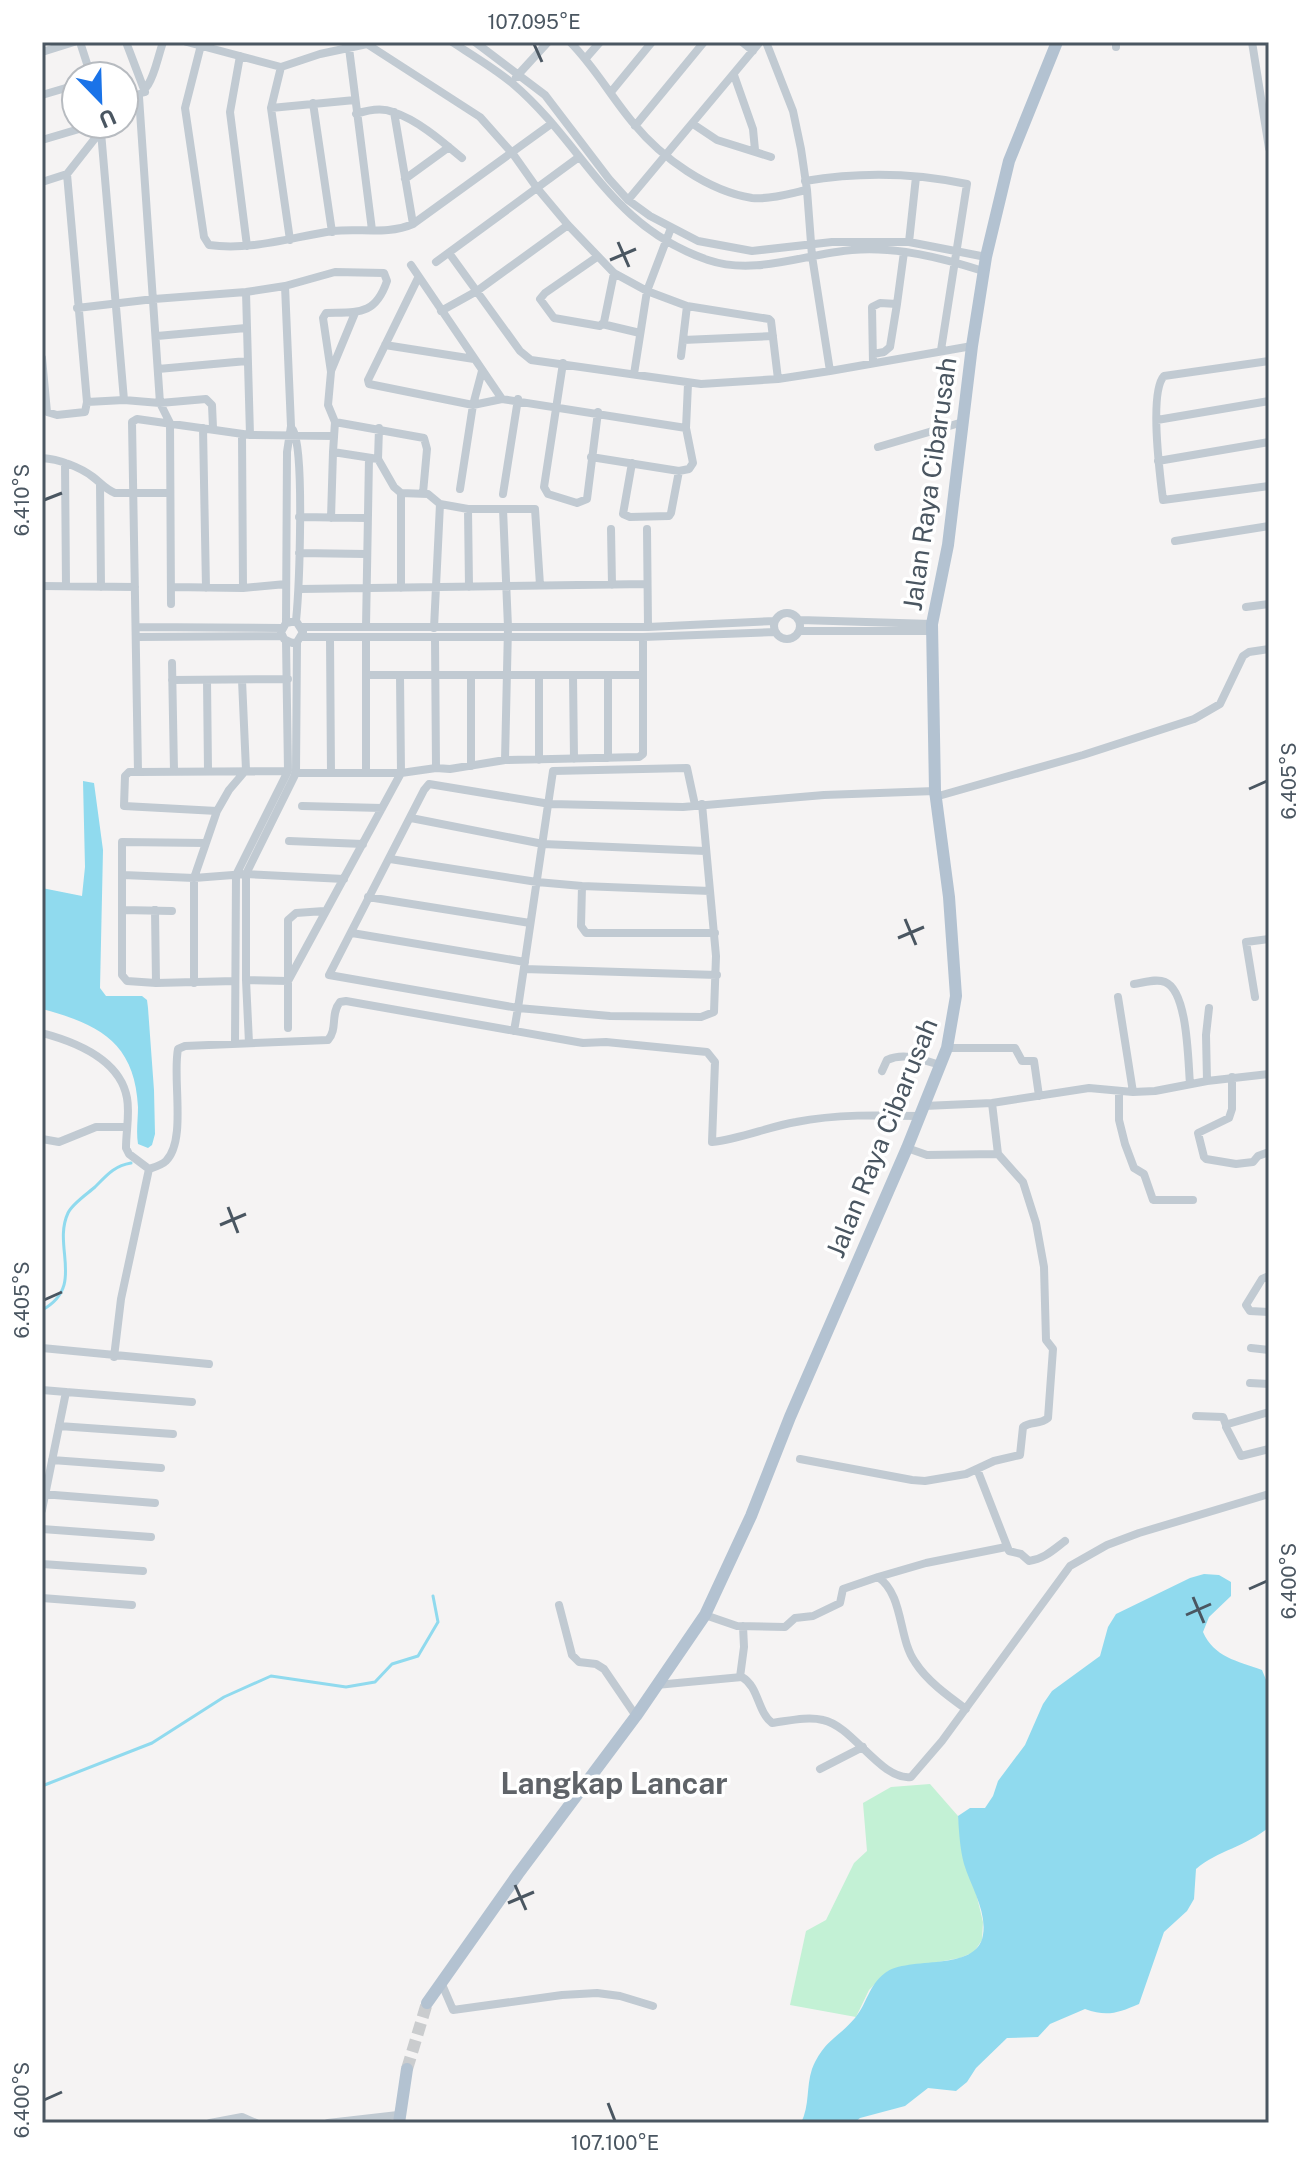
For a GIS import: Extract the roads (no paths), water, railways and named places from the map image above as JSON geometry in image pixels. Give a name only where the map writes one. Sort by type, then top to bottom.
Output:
[{"type":"main road","name":"Jalan Raya Cibarusah","points":[[427,2003],[636,1716],[705,1615],[751,1516],[947,1048],[956,996],[949,897],[935,794],[933,627],[948,545],[983,271],[1009,161],[1057,42]]},
{"type":"main road","points":[[399,2119],[407,2069]]},
{"type":"street","points":[[42,51],[74,42]]},
{"type":"street","points":[[126,42],[142,94],[160,403],[170,423],[171,604]]},
{"type":"street","points":[[142,94],[163,42]]},
{"type":"street","points":[[187,42],[281,67],[320,54],[367,44],[480,117],[568,225],[614,273],[647,291],[687,306],[769,319],[778,379]]},
{"type":"street","points":[[318,42],[320,54]]},
{"type":"street","points":[[452,42],[512,83],[623,209],[665,242],[709,261],[769,265],[853,250],[904,252],[983,271]]},
{"type":"street","points":[[475,42],[519,74],[550,102],[628,200],[671,228],[698,241],[735,249],[771,250],[852,241],[909,242],[986,257]]},
{"type":"street","points":[[512,83],[548,42]]},
{"type":"street","points":[[570,42],[586,58],[635,126],[668,156],[714,186],[755,198],[806,186],[828,177],[916,177],[967,184],[941,350]]},
{"type":"street","points":[[586,58],[600,42]]},
{"type":"street","points":[[611,92],[652,42]]},
{"type":"street","points":[[635,126],[704,42]]},
{"type":"street","points":[[742,42],[753,51]]},
{"type":"street","points":[[628,200],[763,42],[793,111],[830,371]]},
{"type":"street","points":[[1252,42],[1269,148]]},
{"type":"street","points":[[201,45],[185,108],[204,237],[209,245],[247,246],[332,232],[392,231],[413,224],[551,124]]},
{"type":"street","points":[[349,48],[372,230]]},
{"type":"street","points":[[240,56],[230,112],[247,246]]},
{"type":"street","points":[[281,67],[271,108],[290,240]]},
{"type":"street","points":[[734,75],[753,129],[755,150]]},
{"type":"street","points":[[271,108],[355,100]]},
{"type":"street","points":[[313,103],[332,232]]},
{"type":"street","points":[[356,114],[369,110],[394,112],[462,158]]},
{"type":"street","points":[[394,112],[413,224]]},
{"type":"street","points":[[693,124],[717,140],[771,157]]},
{"type":"street","points":[[42,182],[67,174],[92,140]]},
{"type":"street","points":[[102,140],[124,400]]},
{"type":"street","points":[[405,179],[449,147]]},
{"type":"street","points":[[436,262],[579,157]]},
{"type":"street","points":[[42,358],[47,412],[57,415],[82,413],[87,409],[67,174]]},
{"type":"street","points":[[909,242],[916,177]]},
{"type":"street","points":[[441,311],[477,291],[568,225]]},
{"type":"street","points":[[634,374],[647,291],[671,228]]},
{"type":"street","points":[[873,359],[890,347],[904,252]]},
{"type":"street","points":[[449,253],[525,357],[688,384],[778,379],[830,371],[873,359],[972,346]]},
{"type":"street","points":[[597,257],[545,293],[540,299],[544,307],[554,318],[640,333]]},
{"type":"street","points":[[411,265],[502,399]]},
{"type":"street","points":[[77,308],[246,292],[285,286],[335,272],[384,273],[387,281],[375,305],[355,313],[326,313],[323,316],[331,372],[328,405],[335,422],[331,518]]},
{"type":"street","points":[[602,324],[614,273]]},
{"type":"street","points":[[418,278],[368,380],[373,387],[473,405],[518,399],[686,428]]},
{"type":"street","points":[[235,1044],[241,874],[292,772],[299,632],[299,517],[285,286]]},
{"type":"street","points":[[243,588],[246,292]]},
{"type":"street","points":[[873,359],[872,307],[880,303],[897,304]]},
{"type":"street","points":[[681,356],[687,306]]},
{"type":"street","points":[[331,372],[355,313]]},
{"type":"street","points":[[157,336],[246,328]]},
{"type":"street","points":[[683,340],[773,336]]},
{"type":"street","points":[[385,345],[474,359]]},
{"type":"street","points":[[158,369],[247,361]]},
{"type":"street","points":[[1269,361],[1164,376],[1158,384],[1157,420],[1163,500],[1269,486]]},
{"type":"street","points":[[563,363],[545,491],[577,503],[587,499],[598,412]]},
{"type":"street","points":[[460,489],[473,405],[482,371]]},
{"type":"street","points":[[591,457],[679,471],[689,469],[693,463],[686,428],[688,384]]},
{"type":"street","points":[[503,494],[518,399]]},
{"type":"street","points":[[87,402],[210,401],[206,588]]},
{"type":"street","points":[[1157,420],[1269,401]]},
{"type":"street","points":[[138,772],[132,422],[137,419],[246,435],[292,432],[334,436]]},
{"type":"street","points":[[335,422],[424,438],[427,443],[423,493]]},
{"type":"street","points":[[878,447],[963,422]]},
{"type":"street","points":[[366,772],[366,518],[379,428]]},
{"type":"street","points":[[292,432],[284,632],[292,772]]},
{"type":"street","points":[[1158,461],[1269,442]]},
{"type":"street","points":[[333,452],[374,459],[401,493],[423,493],[440,504],[468,509],[533,508],[537,512],[540,585]]},
{"type":"street","points":[[42,458],[65,463],[95,478],[115,493],[169,493]]},
{"type":"street","points":[[65,463],[66,586]]},
{"type":"street","points":[[632,463],[623,514],[630,517],[669,516],[679,471]]},
{"type":"street","points":[[100,484],[101,587]]},
{"type":"street","points":[[401,493],[401,588]]},
{"type":"street","points":[[434,628],[440,504]]},
{"type":"street","points":[[468,509],[469,587]]},
{"type":"street","points":[[503,509],[508,627],[505,760]]},
{"type":"street","points":[[299,517],[366,518]]},
{"type":"street","points":[[1175,541],[1269,526]]},
{"type":"street","points":[[611,529],[612,585]]},
{"type":"street","points":[[647,529],[648,627]]},
{"type":"street","points":[[299,553],[366,554]]},
{"type":"street","points":[[171,587],[243,588],[286,584]]},
{"type":"street","points":[[300,589],[647,584]]},
{"type":"street","points":[[42,586],[135,587]]},
{"type":"street","points":[[1246,607],[1269,604]]},
{"type":"street","points":[[775,632],[775,621],[787,612],[800,620],[933,627]]},
{"type":"street","points":[[284,632],[330,638],[366,632],[435,638],[507,638],[775,632],[784,639],[796,636],[800,631],[800,620]]},
{"type":"street","points":[[136,632],[366,632],[434,628],[648,627],[775,621]]},
{"type":"street","points":[[800,631],[933,627]]},
{"type":"street","points":[[217,811],[124,806],[125,776],[129,772],[208,770],[401,773],[505,760],[639,757],[643,754],[643,637]]},
{"type":"street","points":[[330,638],[331,773]]},
{"type":"street","points":[[435,638],[436,768]]},
{"type":"street","points":[[514,1031],[518,1008],[530,923],[550,804],[553,772],[556,769],[687,768],[699,804],[715,933],[717,975],[714,1012],[701,1017],[610,1016],[518,1008],[329,975],[429,784],[550,804],[699,804],[935,794],[1083,755],[1194,719],[1220,704],[1243,656],[1269,649]]},
{"type":"street","points":[[172,663],[174,771]]},
{"type":"street","points":[[366,675],[643,675]]},
{"type":"street","points":[[608,675],[608,758]]},
{"type":"street","points":[[288,981],[401,773],[400,676]]},
{"type":"street","points":[[471,676],[471,766]]},
{"type":"street","points":[[539,676],[539,760]]},
{"type":"street","points":[[573,676],[574,759]]},
{"type":"street","points":[[172,680],[288,679]]},
{"type":"street","points":[[207,680],[208,770]]},
{"type":"street","points":[[194,983],[194,878],[217,811],[246,770],[242,680]]},
{"type":"street","points":[[302,806],[382,808]]},
{"type":"street","points":[[411,818],[543,844],[705,851]]},
{"type":"street","points":[[205,843],[123,841],[122,975],[127,981],[156,983],[235,981]]},
{"type":"street","points":[[289,841],[363,844]]},
{"type":"street","points":[[390,859],[537,882],[710,891]]},
{"type":"street","points":[[241,874],[249,1043]]},
{"type":"street","points":[[123,875],[194,878],[241,874],[344,879]]},
{"type":"street","points":[[582,886],[581,926],[586,933],[715,933]]},
{"type":"street","points":[[368,897],[530,923]]},
{"type":"street","points":[[122,910],[172,911]]},
{"type":"street","points":[[155,910],[156,983]]},
{"type":"street","points":[[288,1028],[288,920],[296,913],[324,911]]},
{"type":"street","points":[[352,933],[524,966],[717,975]]},
{"type":"street","points":[[1255,997],[1246,942],[1269,939]]},
{"type":"street","points":[[246,980],[288,981]]},
{"type":"street","points":[[1134,984],[1162,981],[1175,990],[1181,1006],[1190,1084]]},
{"type":"street","points":[[1118,997],[1133,1092]]},
{"type":"street","points":[[149,1169],[168,1160],[173,1150],[177,1118],[175,1078],[178,1049],[185,1046],[328,1040],[333,1031],[336,1007],[346,1001],[583,1043],[606,1042],[707,1052],[715,1062],[712,1142],[801,1121],[992,1103],[1089,1088],[1133,1092],[1269,1074]]},
{"type":"street","points":[[1207,1081],[1209,1008]]},
{"type":"street","points":[[42,1033],[94,1053],[116,1073],[126,1095],[126,1148],[129,1154],[149,1169]]},
{"type":"street","points":[[947,1048],[1015,1048],[1022,1061],[1034,1061],[1039,1096]]},
{"type":"street","points":[[882,1071],[887,1060],[894,1057],[906,1056],[940,1065]]},
{"type":"street","points":[[1232,1077],[1229,1118],[1198,1133],[1204,1157],[1236,1164],[1253,1162],[1258,1156],[1269,1152]]},
{"type":"street","points":[[1119,1091],[1119,1120],[1125,1144],[1134,1168],[1144,1174],[1154,1202],[1193,1200]]},
{"type":"street","points":[[800,1459],[920,1481],[966,1474],[994,1461],[1020,1455],[1023,1427],[1048,1418],[1053,1349],[1046,1340],[1044,1267],[1036,1223],[1023,1182],[998,1154],[992,1103]]},
{"type":"street","points":[[42,1139],[59,1142],[96,1127],[127,1127]]},
{"type":"street","points":[[907,1148],[927,1155],[998,1154]]},
{"type":"street","points":[[114,1357],[121,1299],[149,1169]]},
{"type":"street","points":[[1269,1276],[1262,1279],[1246,1305],[1250,1311],[1269,1312]]},
{"type":"street","points":[[42,1348],[209,1364]]},
{"type":"street","points":[[1251,1348],[1269,1350]]},
{"type":"street","points":[[1250,1383],[1269,1384]]},
{"type":"street","points":[[42,1390],[192,1402]]},
{"type":"street","points":[[42,1510],[66,1392]]},
{"type":"street","points":[[1226,1425],[1269,1412]]},
{"type":"street","points":[[1196,1416],[1223,1417],[1241,1456],[1269,1449]]},
{"type":"street","points":[[59,1426],[173,1434]]},
{"type":"street","points":[[52,1460],[161,1468]]},
{"type":"street","points":[[977,1469],[1009,1551],[1035,1561],[1065,1541]]},
{"type":"street","points":[[44,1494],[155,1503]]},
{"type":"street","points":[[655,1685],[740,1677],[747,1680],[763,1714],[772,1723],[823,1720],[863,1747],[896,1776],[911,1777],[966,1709],[1070,1566],[1107,1545],[1139,1533],[1269,1494]]},
{"type":"street","points":[[42,1529],[151,1537]]},
{"type":"street","points":[[705,1615],[743,1626],[788,1626],[795,1618],[813,1616],[840,1603],[843,1589],[926,1563],[1006,1547]]},
{"type":"street","points":[[42,1564],[143,1571]]},
{"type":"street","points":[[878,1577],[893,1599],[915,1664],[966,1709]]},
{"type":"street","points":[[42,1598],[132,1605]]},
{"type":"street","points":[[559,1605],[572,1655],[579,1662],[596,1664],[604,1669],[636,1716]]},
{"type":"street","points":[[740,1677],[743,1626]]},
{"type":"street","points":[[820,1769],[863,1747]]},
{"type":"street","points":[[441,1982],[453,2010],[597,1993],[653,2006]]},
{"type":"street","points":[[215,2122],[242,2117],[256,2123]]},
{"type":"street","points":[[328,2123],[399,2119]]},
{"type":"water","points":[[83,781],[94,783],[103,850],[100,988],[106,996],[142,996],[147,1000],[155,1134],[148,1148],[138,1144],[135,1085],[130,1066],[121,1051],[96,1029],[42,1009],[42,888],[82,896],[85,867]]},
{"type":"water","points":[[1204,1574],[1219,1575],[1231,1582],[1231,1596],[1209,1617],[1203,1632],[1220,1653],[1262,1670],[1269,1687],[1269,1827],[1196,1869],[1194,1899],[1187,1911],[1164,1932],[1139,2004],[1112,2013],[1085,2009],[1050,2024],[1038,2037],[1007,2038],[956,2091],[928,2088],[905,2106],[860,2118],[854,2123],[801,2123],[806,2110],[810,2076],[817,2059],[855,2018],[879,1978],[896,1968],[955,1959],[978,1947],[983,1935],[983,1917],[964,1864],[958,1816],[970,1808],[985,1808],[998,1781],[1025,1745],[1052,1691],[1100,1656],[1108,1627],[1116,1614]]},
{"type":"waterway","points":[[42,1310],[62,1290],[66,1265],[64,1226],[68,1213],[111,1172],[131,1163]]},
{"type":"waterway","points":[[42,1786],[152,1743],[224,1697],[271,1676],[346,1687],[375,1682],[392,1664],[418,1656],[438,1622],[433,1596]]},
{"type":"tunnel","points":[[407,2069],[427,2003]]},
{"type":"district","name":"Langkap Lancar","points":[[614,1784]]}]
